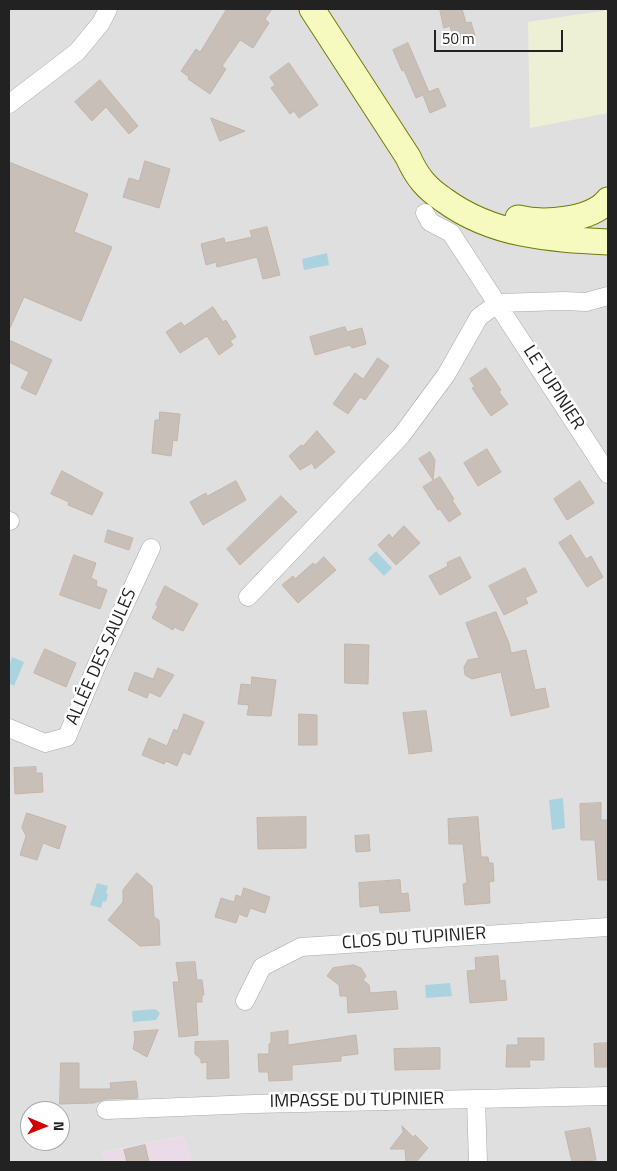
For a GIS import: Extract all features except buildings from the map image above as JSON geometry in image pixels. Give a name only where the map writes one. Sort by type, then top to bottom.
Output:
[{"type":"main road","points":[[312,9],[408,157],[415,173],[430,190],[458,210],[498,228],[531,236],[608,242]]},
{"type":"main road","points":[[408,157],[456,194],[481,206],[521,219],[546,221],[568,219],[596,209],[608,200]]},
{"type":"street","points":[[9,104],[77,52],[101,23],[108,9]]},
{"type":"street","name":"LE TUPINIER","points":[[425,213],[430,222],[451,233],[608,474]]},
{"type":"street","points":[[248,597],[401,436],[446,375],[479,317],[498,303],[586,302],[608,296]]},
{"type":"street","name":"ALLÉE DES SAULES","points":[[9,728],[45,743],[67,737],[98,662],[151,548]]},
{"type":"street","name":"CLOS DU TUPINIER","points":[[245,1001],[262,967],[301,947],[608,927]]},
{"type":"street","name":"IMPASSE DU TUPINIER","points":[[106,1110],[206,1105],[608,1096]]},
{"type":"street","points":[[476,1099],[478,1162]]},
{"type":"shaded area","points":[[9,9],[608,9],[608,1162],[192,1162],[183,1136],[103,1152],[106,1162],[9,1162]]},
{"type":"shaded area","points":[[183,1136],[192,1162],[106,1162],[103,1152]]},
{"type":"green space","points":[[608,10],[608,113],[530,128],[528,22]]},
{"type":"water","points":[[327,253],[329,265],[304,270],[302,259]]},
{"type":"water","points":[[376,551],[392,568],[384,576],[368,559]]},
{"type":"water","points":[[12,657],[24,662],[14,686],[9,683],[9,666]]},
{"type":"water","points":[[563,798],[565,828],[552,830],[549,800]]},
{"type":"water","points":[[97,883],[108,886],[106,902],[103,901],[101,908],[90,905]]},
{"type":"water","points":[[450,983],[452,996],[426,998],[425,985]]},
{"type":"water","points":[[155,1009],[160,1013],[156,1020],[133,1022],[132,1011]]}]
